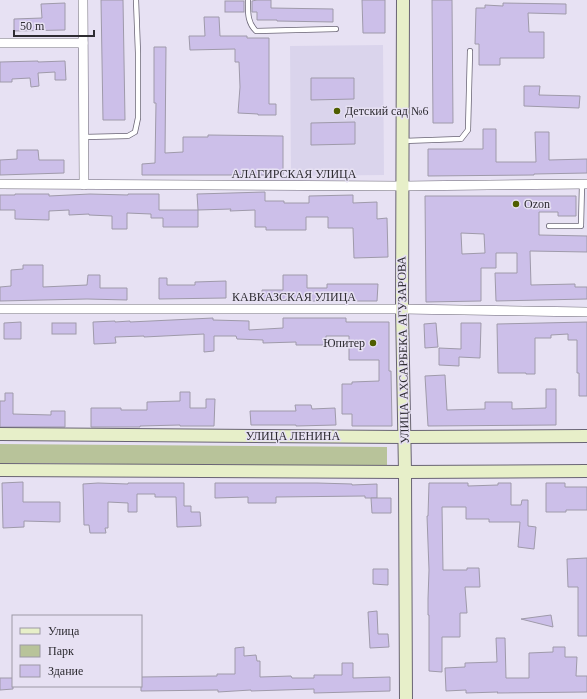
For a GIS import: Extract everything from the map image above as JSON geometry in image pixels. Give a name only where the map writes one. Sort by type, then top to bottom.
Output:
[{"type":"street","points":[[83,0],[84,185]]},
{"type":"street","name":"УЛИЦА АХСАРБЕКА АГУЗАРОВА","points":[[403,0],[402,308],[405,437],[406,699]]},
{"type":"street","points":[[0,43],[84,43]]},
{"type":"street","name":"АЛАГИРСКАЯ УЛИЦА","points":[[0,184],[402,186],[585,184]]},
{"type":"street","name":"КАВКАЗСКАЯ УЛИЦА","points":[[0,309],[402,308],[587,312]]},
{"type":"street","name":"УЛИЦА ЛЕНИНА","points":[[0,434],[405,437],[587,436]]},
{"type":"street","points":[[0,470],[405,472],[587,471]]},
{"type":"lane","points":[[84,137],[128,136],[135,132],[138,118],[136,0]]},
{"type":"lane","points":[[248,0],[248,16],[256,32],[336,29]]},
{"type":"lane","points":[[403,141],[461,139],[468,130],[470,51]]},
{"type":"lane","points":[[549,226],[581,226],[585,184]]},
{"type":"shaded area","name":"Детский сад №6","points":[[383,45],[384,175],[291,176],[290,46]]},
{"type":"green space","points":[[0,444],[387,447],[387,466],[0,463]]},
{"type":"building","points":[[101,0],[123,0],[125,120],[103,120]]},
{"type":"building","points":[[271,0],[271,8],[333,9],[333,22],[257,20],[257,12],[252,12],[252,1]]},
{"type":"building","points":[[362,0],[385,0],[385,33],[363,33]]},
{"type":"building","points":[[432,0],[452,0],[453,123],[433,123]]},
{"type":"building","points":[[225,1],[244,1],[244,12],[225,12]]},
{"type":"building","points":[[65,3],[65,30],[14,31],[14,19],[42,18],[41,4]]},
{"type":"building","points":[[503,3],[566,4],[566,14],[528,13],[529,32],[544,32],[544,58],[500,58],[500,65],[479,65],[479,44],[475,44],[476,8],[485,8],[485,5],[503,6]]},
{"type":"building","points":[[204,17],[219,17],[220,36],[269,38],[269,104],[276,104],[276,115],[238,113],[240,87],[239,62],[235,62],[235,49],[190,50],[189,36],[205,36]]},
{"type":"building","points":[[154,47],[166,47],[165,153],[183,152],[183,137],[208,137],[208,135],[283,136],[283,175],[142,175],[142,164],[155,163],[156,103],[154,103]]},
{"type":"building","points":[[65,61],[66,80],[55,80],[55,72],[38,73],[39,86],[31,87],[30,78],[12,79],[12,82],[0,82],[0,62]]},
{"type":"building","points":[[311,78],[354,78],[354,99],[311,100]]},
{"type":"building","points":[[524,86],[540,86],[539,95],[580,96],[579,108],[524,106]]},
{"type":"building","points":[[355,122],[355,144],[311,145],[311,123]]},
{"type":"building","points":[[483,129],[496,129],[496,162],[536,162],[535,132],[549,132],[549,160],[587,159],[587,173],[428,176],[428,149],[483,149]]},
{"type":"building","points":[[17,150],[38,150],[39,160],[64,160],[64,173],[0,175],[0,160],[17,159]]},
{"type":"building","points":[[265,192],[265,201],[284,201],[284,203],[309,203],[309,196],[353,195],[353,203],[377,202],[377,219],[387,218],[388,257],[354,258],[353,228],[328,228],[328,217],[306,217],[306,230],[266,230],[266,227],[255,227],[255,210],[198,210],[197,194]]},
{"type":"building","points":[[49,194],[49,196],[90,194],[159,194],[159,210],[198,210],[198,227],[163,227],[163,218],[151,218],[151,214],[127,213],[127,229],[112,229],[112,216],[89,214],[69,215],[69,210],[49,211],[49,220],[15,219],[15,210],[0,210],[0,195]]},
{"type":"building","points":[[425,196],[576,196],[576,216],[558,216],[558,212],[539,212],[539,235],[587,236],[587,252],[530,251],[531,285],[575,284],[575,287],[587,287],[587,299],[496,301],[495,273],[517,273],[517,253],[496,253],[496,268],[481,268],[481,301],[426,302]],"holes":[[[461,233],[484,234],[485,253],[462,254]]]},
{"type":"building","points":[[23,265],[43,265],[43,287],[87,285],[88,275],[100,275],[100,288],[127,288],[127,300],[87,299],[0,301],[0,287],[11,286],[11,270],[23,269]]},
{"type":"building","points":[[283,275],[307,275],[307,288],[327,288],[327,284],[378,284],[377,301],[283,301],[262,299],[262,290],[283,290]]},
{"type":"building","points":[[159,278],[167,278],[167,285],[195,285],[195,282],[226,281],[226,298],[159,299]]},
{"type":"building","points":[[213,318],[213,320],[249,321],[249,330],[283,328],[283,318],[346,318],[346,322],[389,322],[389,371],[391,371],[392,426],[352,426],[352,414],[342,414],[342,384],[379,381],[379,360],[349,360],[349,336],[326,336],[326,345],[296,345],[296,342],[263,343],[263,340],[237,339],[236,336],[214,336],[214,351],[204,352],[204,334],[115,337],[116,343],[94,344],[93,322],[130,322]]},
{"type":"building","points":[[21,322],[21,339],[4,339],[4,323]]},
{"type":"building","points":[[587,322],[587,396],[579,396],[577,340],[568,340],[568,334],[551,335],[551,338],[535,338],[535,374],[498,373],[497,324]]},
{"type":"building","points":[[52,323],[76,323],[76,334],[52,334]]},
{"type":"building","points":[[436,323],[438,347],[425,348],[424,324]]},
{"type":"building","points":[[461,323],[481,323],[480,358],[459,357],[459,366],[439,365],[439,348],[461,349]]},
{"type":"building","points":[[445,375],[447,410],[485,409],[485,402],[512,402],[512,409],[546,408],[546,389],[556,389],[556,425],[428,426],[425,376]]},
{"type":"building","points":[[180,392],[190,392],[190,408],[206,408],[206,399],[215,399],[214,426],[180,425],[91,427],[91,408],[147,410],[147,402],[180,401]]},
{"type":"building","points":[[5,393],[13,393],[13,414],[51,415],[51,411],[65,411],[65,427],[0,427],[0,401],[5,401]]},
{"type":"building","points":[[295,405],[311,405],[312,409],[335,408],[336,425],[251,425],[250,411],[296,411]]},
{"type":"building","points":[[23,482],[23,502],[60,502],[60,522],[24,521],[24,527],[3,528],[2,483]]},
{"type":"building","points":[[184,483],[184,506],[191,506],[191,512],[200,512],[201,526],[177,527],[176,497],[155,497],[155,494],[137,494],[137,512],[128,512],[128,503],[108,502],[108,528],[105,528],[106,533],[90,533],[89,525],[84,525],[83,484]]},
{"type":"building","points":[[215,483],[377,484],[377,498],[365,498],[365,496],[276,497],[276,503],[248,503],[248,497],[215,498]]},
{"type":"building","points":[[429,483],[468,483],[468,486],[511,483],[511,505],[521,505],[522,500],[528,500],[528,526],[536,527],[534,549],[518,547],[520,522],[489,522],[489,519],[466,519],[466,507],[442,507],[443,570],[467,570],[467,568],[479,568],[480,587],[465,587],[467,613],[460,613],[460,637],[442,637],[442,672],[429,671],[429,570],[427,516]]},
{"type":"building","points":[[546,483],[565,483],[565,487],[587,487],[587,510],[546,512]]},
{"type":"building","points":[[371,498],[391,498],[391,513],[372,513]]},
{"type":"building","points":[[587,558],[587,636],[578,636],[578,587],[568,587],[567,559]]},
{"type":"building","points":[[373,569],[388,569],[388,585],[373,584]]},
{"type":"building","points":[[377,611],[378,634],[388,634],[389,647],[370,648],[368,612]]},
{"type":"building","points":[[551,615],[553,627],[521,619]]},
{"type":"building","points":[[496,638],[505,638],[506,678],[529,678],[529,653],[553,652],[553,647],[565,647],[565,657],[577,657],[576,676],[587,676],[587,692],[466,693],[466,690],[446,691],[445,668],[465,667],[465,663],[497,662]]},
{"type":"building","points":[[244,647],[244,656],[256,655],[257,661],[260,661],[260,677],[291,676],[292,678],[314,678],[314,675],[342,675],[342,663],[353,663],[353,678],[390,677],[390,691],[314,693],[314,689],[218,692],[218,690],[141,691],[142,677],[217,676],[217,674],[235,674],[235,648]]},
{"type":"building","points":[[0,678],[12,678],[13,689],[0,690]]},
{"type":"place","name":"Детский сад №6","points":[[337,111]]},
{"type":"place","name":"Ozon","points":[[516,204]]},
{"type":"place","name":"Юпитер","points":[[373,343]]}]
